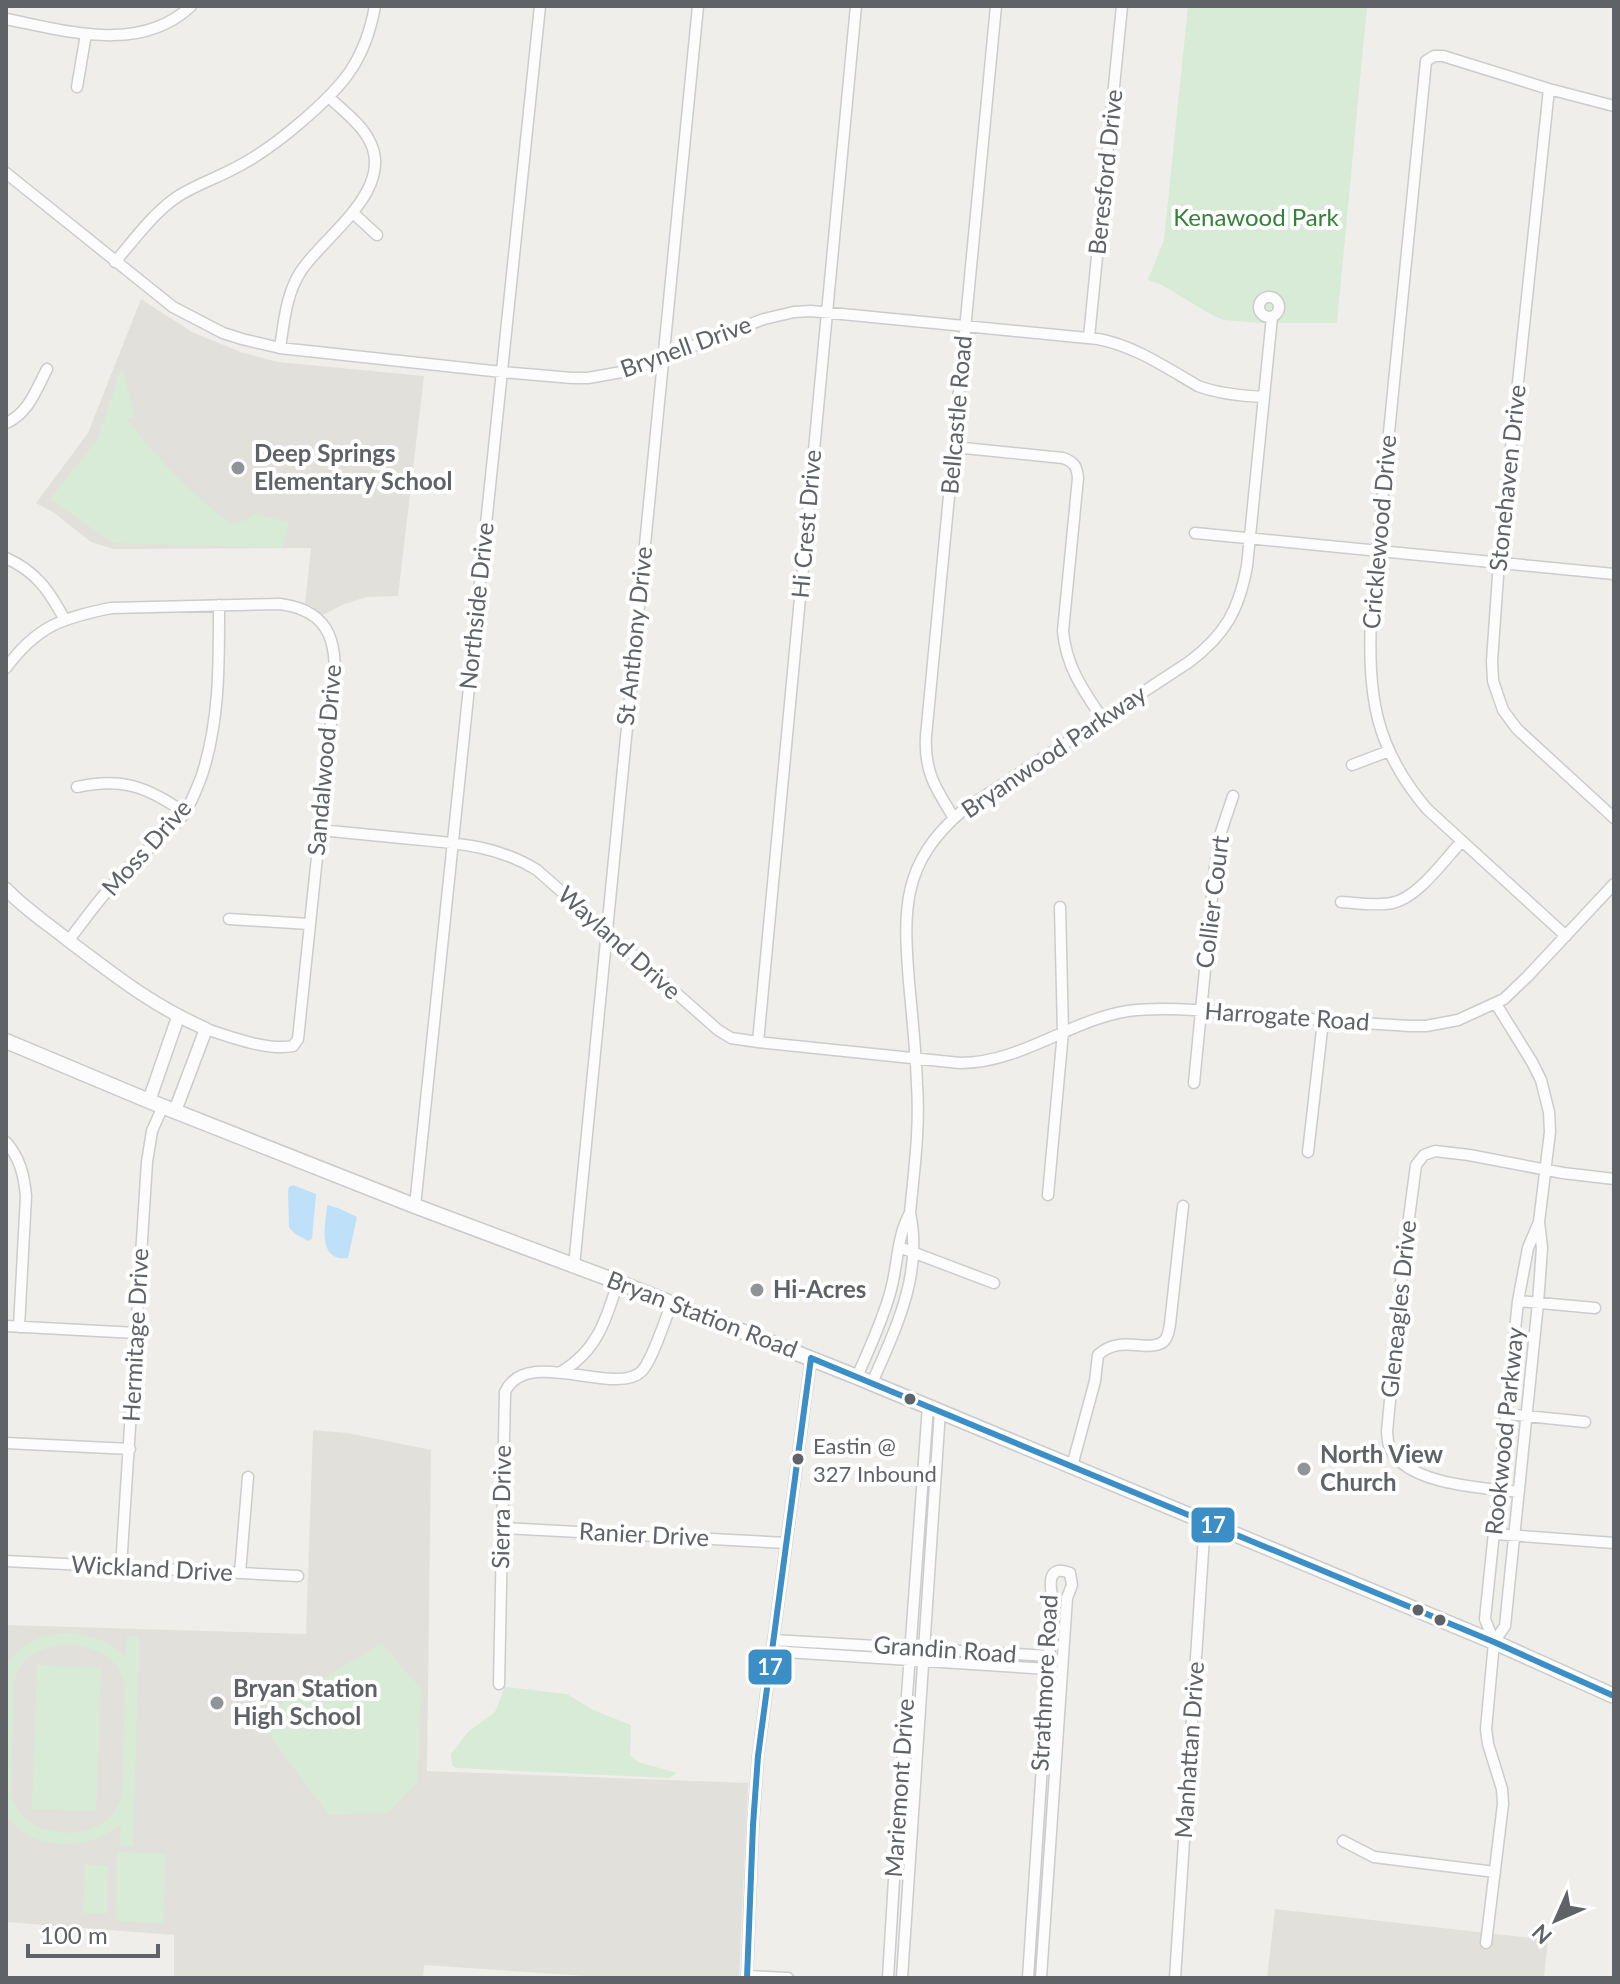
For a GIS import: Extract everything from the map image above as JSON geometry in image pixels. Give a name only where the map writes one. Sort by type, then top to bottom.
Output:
[{"type":"main road","name":"Bryan Station Road","points":[[6,1041],[162,1106],[934,1408],[1494,1642],[1614,1696]]},
{"type":"street","points":[[6,19],[113,36],[154,29],[191,6]]},
{"type":"street","points":[[115,262],[145,227],[175,199],[238,167],[281,139],[330,98],[360,55],[375,6]]},
{"type":"street","name":"Northside Drive","points":[[415,1206],[540,6]]},
{"type":"street","name":"St Anthony Drive","points":[[574,1266],[698,6]]},
{"type":"street","name":"Hi Crest Drive","points":[[758,1042],[856,6]]},
{"type":"street","name":"Bellcastle Road","points":[[954,818],[935,787],[925,754],[996,6]]},
{"type":"street","name":"Beresford Drive","points":[[1089,337],[1122,6]]},
{"type":"street","points":[[77,87],[86,34]]},
{"type":"street","name":"Cricklewood Drive","points":[[1549,89],[1443,56],[1431,57],[1426,61],[1371,613],[1370,671],[1375,712],[1389,751],[1411,790],[1427,809],[1566,936]]},
{"type":"street","points":[[1549,89],[1614,106]]},
{"type":"street","name":"Stonehaven Drive","points":[[1549,89],[1499,562],[1493,681],[1503,710],[1517,729],[1614,818]]},
{"type":"street","points":[[280,348],[295,281],[313,255],[363,200],[372,179],[375,159],[367,136],[330,98]]},
{"type":"street","name":"Brynell Drive","points":[[8,179],[188,317],[233,336],[280,348],[588,378],[627,371],[764,319],[794,312],[828,313],[1089,337],[1133,348],[1209,390],[1264,397]]},
{"type":"street","points":[[353,213],[377,235]]},
{"type":"street","name":"Bryanwood Parkway","points":[[872,1383],[903,1310],[914,1253],[910,1213],[918,1109],[905,934],[909,894],[921,860],[938,834],[954,818],[1189,662],[1217,639],[1227,625],[1240,598],[1251,539],[1272,317]]},
{"type":"street","points":[[6,423],[21,414],[28,405],[47,369]]},
{"type":"street","points":[[954,447],[1063,458],[1076,466],[1078,478],[1064,641],[1076,679],[1102,718]]},
{"type":"street","points":[[1195,533],[1614,574]]},
{"type":"street","points":[[6,558],[39,580],[65,620]]},
{"type":"street","name":"Moss Drive","points":[[69,940],[114,882],[185,813],[199,782],[215,722],[219,605]]},
{"type":"street","name":"Sandalwood Drive","points":[[6,668],[38,633],[85,613],[111,608],[291,605],[311,614],[329,634],[334,646],[336,669],[298,1039],[293,1046],[279,1048],[206,1029]]},
{"type":"street","points":[[1352,765],[1389,751]]},
{"type":"street","points":[[77,787],[103,783],[131,785],[147,790],[185,813]]},
{"type":"street","name":"Collier Court","points":[[1194,1083],[1218,848],[1233,796]]},
{"type":"street","name":"Wayland Drive","points":[[320,830],[451,843],[487,848],[513,856],[537,870],[718,1030],[731,1038],[916,1059]]},
{"type":"street","points":[[1341,902],[1389,904],[1401,901],[1412,894],[1462,841]]},
{"type":"street","name":"Harrogate Road","points":[[916,1059],[960,1063],[984,1061],[1017,1052],[1092,1021],[1124,1012],[1165,1009],[1426,1026],[1458,1020],[1496,1004],[1515,990],[1614,884]]},
{"type":"street","points":[[6,889],[142,995],[178,1017],[206,1029],[162,1106]]},
{"type":"street","points":[[1048,1195],[1063,1032],[1060,907]]},
{"type":"street","points":[[229,919],[309,924]]},
{"type":"street","name":"Rookwood Parkway","points":[[1494,1642],[1505,1626],[1538,1303],[1542,1248],[1539,1222],[1550,1132],[1549,1112],[1541,1080],[1496,1004]]},
{"type":"street","points":[[162,1106],[178,1017]]},
{"type":"street","points":[[1308,1152],[1323,1021]]},
{"type":"street","name":"Hermitage Drive","points":[[121,1567],[148,1151],[162,1106]]},
{"type":"street","points":[[6,1142],[19,1161],[26,1196],[19,1327]]},
{"type":"street","name":"Gleneagles Drive","points":[[1519,1492],[1444,1481],[1423,1475],[1400,1462],[1389,1448],[1389,1407],[1408,1219],[1419,1159],[1430,1152],[1469,1155],[1546,1169]]},
{"type":"street","points":[[1546,1169],[1614,1179]]},
{"type":"street","points":[[1072,1466],[1095,1381],[1098,1355],[1115,1345],[1160,1344],[1169,1332],[1183,1206]]},
{"type":"street","name":"Bryanwood Parkway","points":[[857,1377],[884,1315],[904,1223],[910,1213]]},
{"type":"street","name":"Rookwood Parkway","points":[[1486,1943],[1503,1804],[1499,1775],[1486,1729],[1494,1642],[1485,1619],[1518,1301],[1528,1248],[1539,1222]]},
{"type":"street","points":[[899,1247],[994,1283]]},
{"type":"street","points":[[559,1373],[591,1347],[602,1328],[618,1282]]},
{"type":"street","points":[[1518,1301],[1595,1308]]},
{"type":"street","name":"Sierra Drive","points":[[499,1684],[505,1392],[512,1381],[526,1373],[625,1378],[638,1374],[648,1361],[672,1303]]},
{"type":"street","points":[[6,1326],[136,1333]]},
{"type":"street","points":[[788,1978],[747,1977],[761,1721],[811,1358]]},
{"type":"street","name":"Mariemont Drive","points":[[888,1978],[910,1647],[934,1408]]},
{"type":"street","name":"Mariemont Drive","points":[[902,1978],[924,1648],[934,1408]]},
{"type":"street","points":[[1507,1414],[1585,1422]]},
{"type":"street","points":[[6,1443],[130,1449]]},
{"type":"street","points":[[240,1573],[248,1477]]},
{"type":"street","name":"Manhattan Drive","points":[[1175,1978],[1205,1521]]},
{"type":"street","name":"Ranier Drive","points":[[502,1528],[786,1543]]},
{"type":"street","points":[[1495,1534],[1614,1543]]},
{"type":"street","name":"Wickland Drive","points":[[6,1561],[298,1576]]},
{"type":"street","name":"Strathmore Road","points":[[1028,1978],[1053,1599],[1050,1583],[1051,1576],[1063,1571],[1070,1573],[1072,1585],[1067,1598],[1041,1978]]},
{"type":"street","name":"Grandin Road","points":[[772,1645],[910,1647],[1049,1656],[1062,1664]]},
{"type":"street","name":"Grandin Road","points":[[772,1645],[923,1662],[1048,1669],[1062,1664]]},
{"type":"street","points":[[1343,1841],[1374,1857],[1495,1872]]},
{"type":"street","points":[[896,1847],[910,1849]]},
{"type":"shaded area","name":"Deep Springs Elementary School","points":[[141,299],[192,332],[243,353],[278,362],[424,376],[398,596],[366,597],[323,615],[305,604],[311,548],[113,549],[91,542],[53,512],[36,503],[88,433]]},
{"type":"shaded area","name":"Bryan Station High School","points":[[313,1430],[347,1433],[431,1450],[427,1771],[748,1783],[739,1978],[616,1978],[424,1965],[423,1978],[174,1978],[174,1935],[6,1922],[6,1625],[306,1634]]},
{"type":"shaded area","points":[[1275,1909],[1548,1940],[1544,1978],[1267,1978]]},
{"type":"green space","name":"Kenawood Park","points":[[1188,6],[1367,6],[1337,323],[1224,320],[1148,280],[1164,240]]},
{"type":"green space","points":[[122,367],[135,416],[127,420],[151,449],[189,489],[232,524],[249,519],[253,514],[289,522],[282,548],[113,543],[50,499],[98,439]]},
{"type":"green space","points":[[58,1634],[99,1639],[126,1657],[127,1636],[139,1636],[133,1846],[120,1846],[121,1824],[93,1840],[61,1844],[31,1836],[17,1828],[6,1816],[6,1667],[24,1646]],"holes":[[[55,1646],[84,1647],[114,1662],[125,1686],[122,1794],[115,1812],[101,1824],[84,1831],[65,1833],[29,1821],[17,1808],[11,1789],[14,1683],[22,1664],[36,1652]]]},
{"type":"green space","points":[[382,1643],[421,1689],[417,1782],[388,1813],[329,1815],[267,1732],[268,1712]]},
{"type":"green space","points":[[37,1665],[101,1668],[96,1811],[32,1809]]},
{"type":"green space","points":[[505,1687],[567,1694],[593,1710],[631,1725],[630,1755],[638,1762],[677,1773],[669,1778],[456,1768],[452,1765],[451,1754],[468,1732],[495,1712]]},
{"type":"green space","points":[[118,1852],[166,1854],[163,1923],[116,1921]]},
{"type":"green space","points":[[85,1865],[108,1866],[106,1914],[83,1913]]},
{"type":"water","points":[[293,1185],[316,1194],[312,1239],[308,1241],[289,1227],[288,1191]]},
{"type":"water","points":[[328,1205],[357,1217],[348,1258],[338,1258],[327,1248]]},
{"type":"transit line","name":"17","points":[[811,1358],[1494,1642],[1614,1696]]},
{"type":"transit line","name":"17","points":[[747,1978],[758,1756],[811,1358]]},
{"type":"place","name":"Deep Springs Elementary School","points":[[238,468]]},
{"type":"place","name":"Hi-Acres","points":[[757,1290]]},
{"type":"place","name":"Eastin @ 327 Inbound","points":[[798,1459]]},
{"type":"place","name":"North View Church","points":[[1304,1469]]},
{"type":"place","name":"Bryan Station High School","points":[[217,1703]]}]
